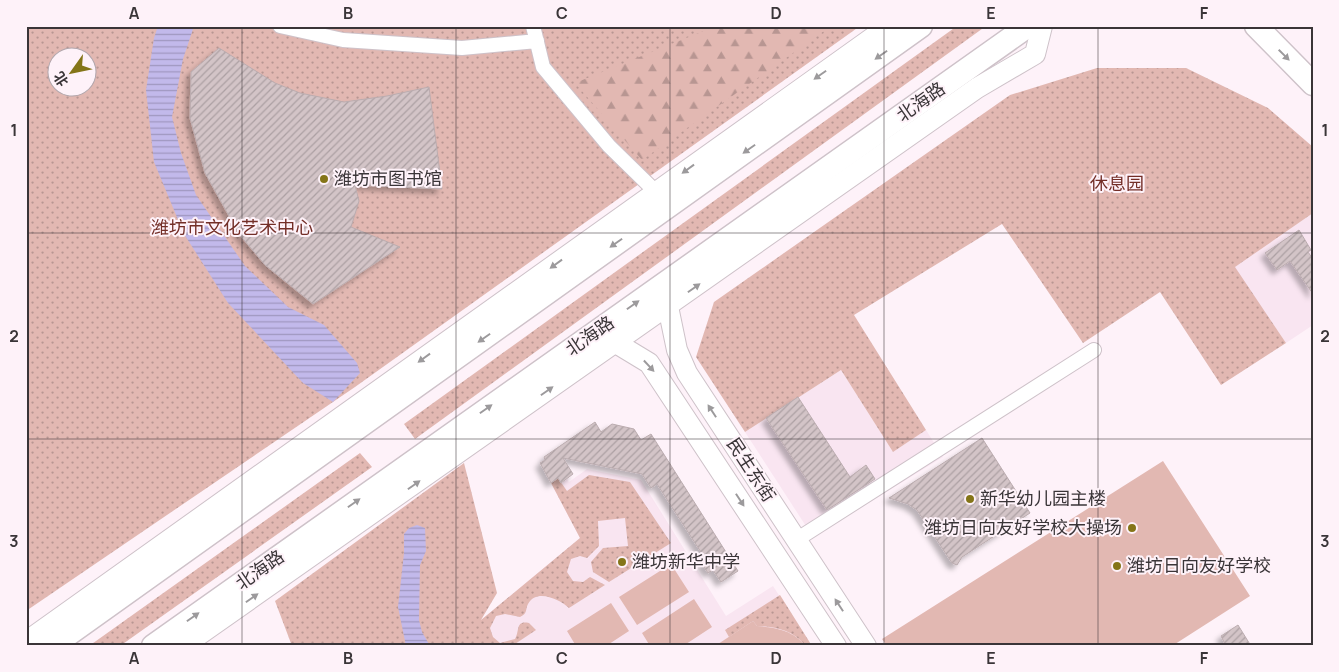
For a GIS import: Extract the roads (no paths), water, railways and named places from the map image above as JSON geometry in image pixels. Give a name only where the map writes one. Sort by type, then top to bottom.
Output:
[{"type":"main road","name":"北海路","points":[[153,646],[330,531],[592,334],[666,282],[971,80],[1028,26]]},
{"type":"main road","points":[[1256,26],[1313,84]]},
{"type":"main road","points":[[52,646],[723,156],[917,27]]},
{"type":"street","points":[[280,26],[343,40],[462,48],[537,41]]},
{"type":"street","points":[[532,26],[543,66],[608,146],[656,192]]},
{"type":"street","points":[[26,642],[656,192],[723,156],[888,26]]},
{"type":"street","name":"北海路","points":[[183,646],[330,531],[667,308],[971,80],[1035,54],[1042,26]]},
{"type":"street","name":"民生东街","points":[[666,282],[667,308],[677,350],[687,373],[866,646]]},
{"type":"street","name":"民生东街","points":[[592,334],[616,343],[649,363],[836,646]]},
{"type":"street","points":[[796,540],[1094,350]]},
{"type":"place","name":"潍坊市图书馆","points":[[324,179]]},
{"type":"place","name":"新华幼儿园主楼","points":[[970,499]]},
{"type":"place","name":"潍坊日向友好学校大操场","points":[[1132,528]]},
{"type":"place","name":"潍坊新华中学","points":[[622,562]]},
{"type":"place","name":"潍坊日向友好学校","points":[[1117,566]]},
{"type":"park label","name":"休息园","points":[[1117,184]]},
{"type":"park label","name":"潍坊市文化艺术中心","points":[[232,228]]}]
